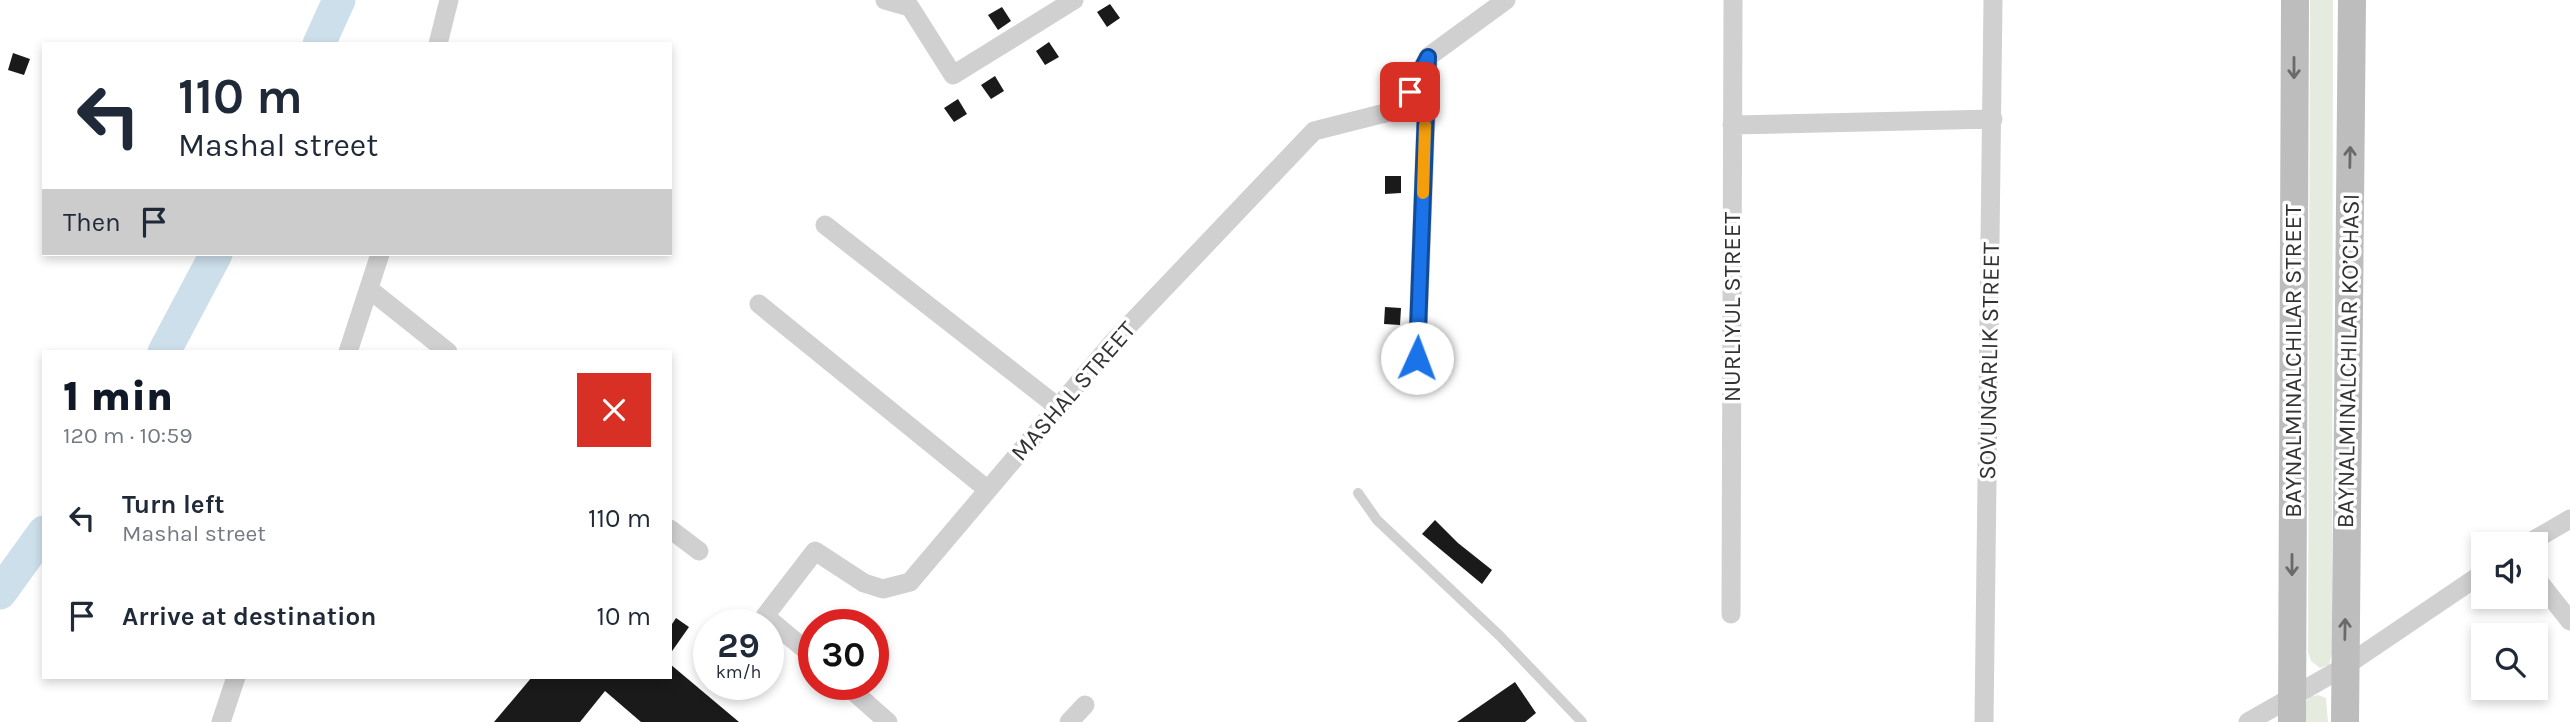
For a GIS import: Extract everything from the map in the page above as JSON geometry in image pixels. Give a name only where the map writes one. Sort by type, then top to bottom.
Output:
[{"type":"main road","name":"BAYNALMINALCHILAR STREET","points":[[2291,710],[2295,0]]},
{"type":"main road","name":"BAYNALMINALCHILAR KO’CHASI","points":[[2345,722],[2352,0]]},
{"type":"street","points":[[438,42],[449,0]]},
{"type":"street","points":[[886,0],[911,4],[953,75],[1073,0]]},
{"type":"street","name":"MASHAL STREET","points":[[798,644],[765,617],[816,551],[864,583],[883,589],[910,582],[1114,341],[1314,131],[1401,110],[1428,57],[1506,0]]},
{"type":"street","name":"NURLIYUL STREET","points":[[1731,614],[1732,0]]},
{"type":"street","name":"SOVUNGARLIK STREET","points":[[1984,722],[1993,0]]},
{"type":"street","points":[[1417,358],[1428,57]]},
{"type":"street","points":[[1732,125],[1993,119]]},
{"type":"street","points":[[825,225],[1058,407]]},
{"type":"street","points":[[349,350],[379,256]]},
{"type":"street","points":[[369,289],[446,350]]},
{"type":"street","points":[[759,304],[988,491]]},
{"type":"street","points":[[2548,532],[2570,519]]},
{"type":"street","points":[[672,531],[699,551]]},
{"type":"street","points":[[2248,722],[2291,710],[2344,667],[2471,581]]},
{"type":"street","points":[[2548,593],[2570,621]]},
{"type":"street","points":[[220,722],[235,679]]},
{"type":"street","points":[[863,700],[888,722]]},
{"type":"street","points":[[1069,722],[1085,705]]},
{"type":"lane","points":[[1358,493],[1377,520],[1500,636],[1582,722]]},
{"type":"shaded area","points":[[2310,0],[2333,0],[2332,653],[2329,665],[2320,668],[2311,661],[2308,652]]},
{"type":"shaded area","points":[[2318,695],[2326,698],[2328,722],[2305,722],[2304,704],[2310,697]]},
{"type":"building","points":[[1110,4],[1120,18],[1107,27],[1097,12]]},
{"type":"building","points":[[1002,7],[1011,21],[998,30],[988,15]]},
{"type":"building","points":[[1049,42],[1059,57],[1045,65],[1036,51]]},
{"type":"building","points":[[13,53],[30,59],[24,75],[8,70]]},
{"type":"building","points":[[995,76],[1004,91],[991,99],[981,85]]},
{"type":"building","points":[[958,99],[967,114],[954,122],[944,108]]},
{"type":"building","points":[[1385,176],[1401,176],[1401,193],[1385,194]]},
{"type":"building","points":[[1385,307],[1401,308],[1400,325],[1384,324]]},
{"type":"building","points":[[1435,520],[1458,543],[1492,570],[1482,584],[1422,534]]},
{"type":"building","points":[[676,618],[689,627],[672,651],[672,624]]},
{"type":"building","points":[[672,666],[693,683],[693,700],[713,700],[739,722],[641,722],[605,691],[580,722],[494,722],[530,679],[672,679]]},
{"type":"building","points":[[1515,682],[1536,713],[1525,722],[1457,722]]},
{"type":"waterway","points":[[320,42],[339,0]]},
{"type":"waterway","points":[[165,350],[215,256]]},
{"type":"waterway","points":[[0,593],[42,535]]},
{"type":"slow traffic","points":[[1423,193],[1425,125]]},
{"type":"route","points":[[1410,92],[1428,57],[1417,358]]}]
